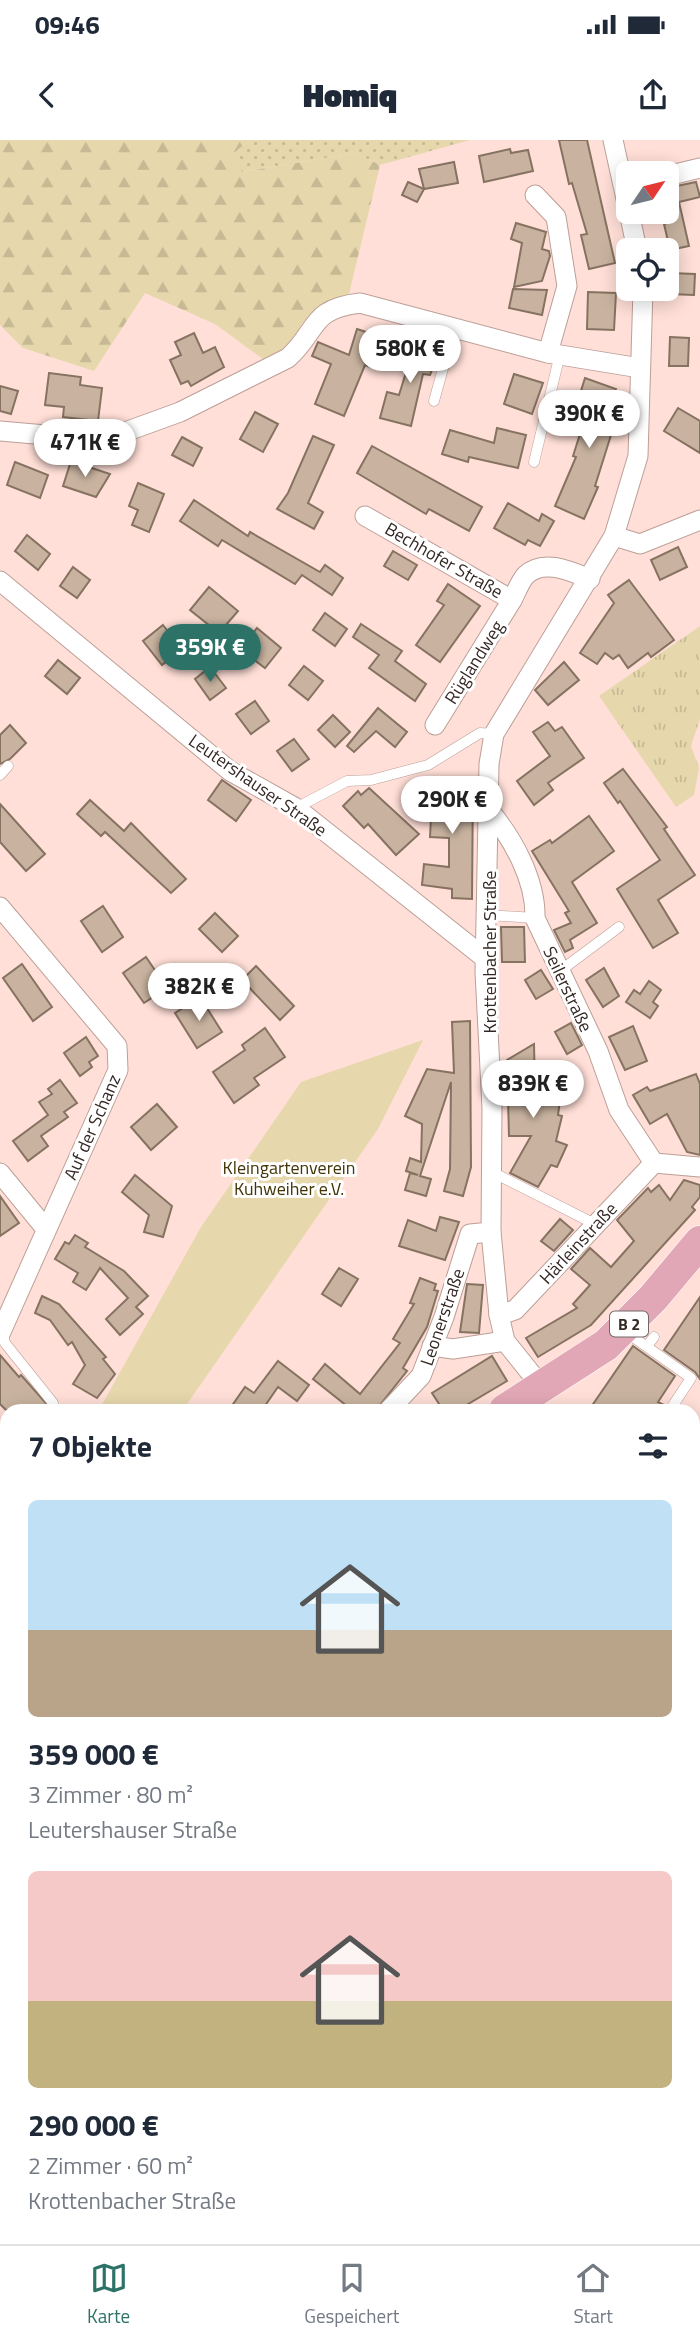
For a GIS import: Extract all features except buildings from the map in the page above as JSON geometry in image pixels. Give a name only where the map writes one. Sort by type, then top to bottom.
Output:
[{"type":"main road","name":"B 2","points":[[514,1404],[606,1345],[635,1338],[700,1242]]},
{"type":"street","points":[[613,140],[619,161]]},
{"type":"street","points":[[679,173],[700,168]]},
{"type":"street","points":[[535,195],[556,217],[567,286],[554,354]]},
{"type":"street","name":"Krottenbacher Straße","points":[[541,1387],[505,1340],[499,1315],[491,1232],[492,1108],[486,959],[489,764],[494,734],[614,536],[638,456],[643,301]]},
{"type":"street","points":[[0,431],[101,437],[148,425],[288,358],[299,348],[314,322],[341,305],[360,303],[554,354],[640,368]]},
{"type":"street","name":"Bechhofer Straße","points":[[365,516],[512,600],[526,575],[541,568],[560,568],[590,579]]},
{"type":"street","points":[[614,536],[640,544],[700,520]]},
{"type":"street","name":"Leutershauser Straße","points":[[0,581],[230,771],[296,808],[486,959]]},
{"type":"street","name":"Rüglandweg","points":[[435,725],[512,600]]},
{"type":"street","name":"Seilerstraße","points":[[489,810],[506,830],[536,897],[535,918],[598,1051],[619,1110],[654,1163]]},
{"type":"street","name":"Auf der Schanz","points":[[0,907],[117,1046],[118,1070],[1,1333]]},
{"type":"street","points":[[654,1163],[700,1167]]},
{"type":"street","name":"Härleinstraße","points":[[499,1315],[515,1310],[654,1163]]},
{"type":"street","points":[[0,1173],[46,1229]]},
{"type":"street","name":"Leonerstraße","points":[[395,1404],[421,1376],[470,1234],[491,1232]]},
{"type":"street","points":[[432,1346],[453,1349],[505,1340]]},
{"type":"lane","points":[[434,401],[454,329]]},
{"type":"lane","points":[[534,462],[554,354]]},
{"type":"lane","points":[[296,808],[347,781],[370,780],[428,765],[480,733],[494,734]]},
{"type":"lane","points":[[0,775],[8,766]]},
{"type":"lane","points":[[488,915],[535,918]]},
{"type":"lane","points":[[560,971],[619,927]]},
{"type":"lane","points":[[490,1171],[595,1224]]},
{"type":"lane","points":[[1,1333],[5,1343],[53,1403]]},
{"type":"lane","points":[[635,1338],[654,1337]]},
{"type":"lane","points":[[635,1338],[691,1378],[674,1404]]},
{"type":"green space","points":[[0,140],[250,140],[235,152],[242,172],[355,153],[380,165],[349,294],[315,310],[300,327],[290,348],[267,362],[215,324],[145,293],[94,371],[23,348],[0,325]]},
{"type":"green space","points":[[250,140],[470,140],[380,165],[355,153],[241,172],[235,152]]},
{"type":"green space","points":[[700,626],[700,719],[691,746],[699,768],[694,795],[676,807],[599,696]]},
{"type":"green space","name":"Kleingartenverein Kuhweiher e.V.","points":[[423,1040],[378,1129],[187,1404],[102,1404],[201,1227],[301,1082]]}]
